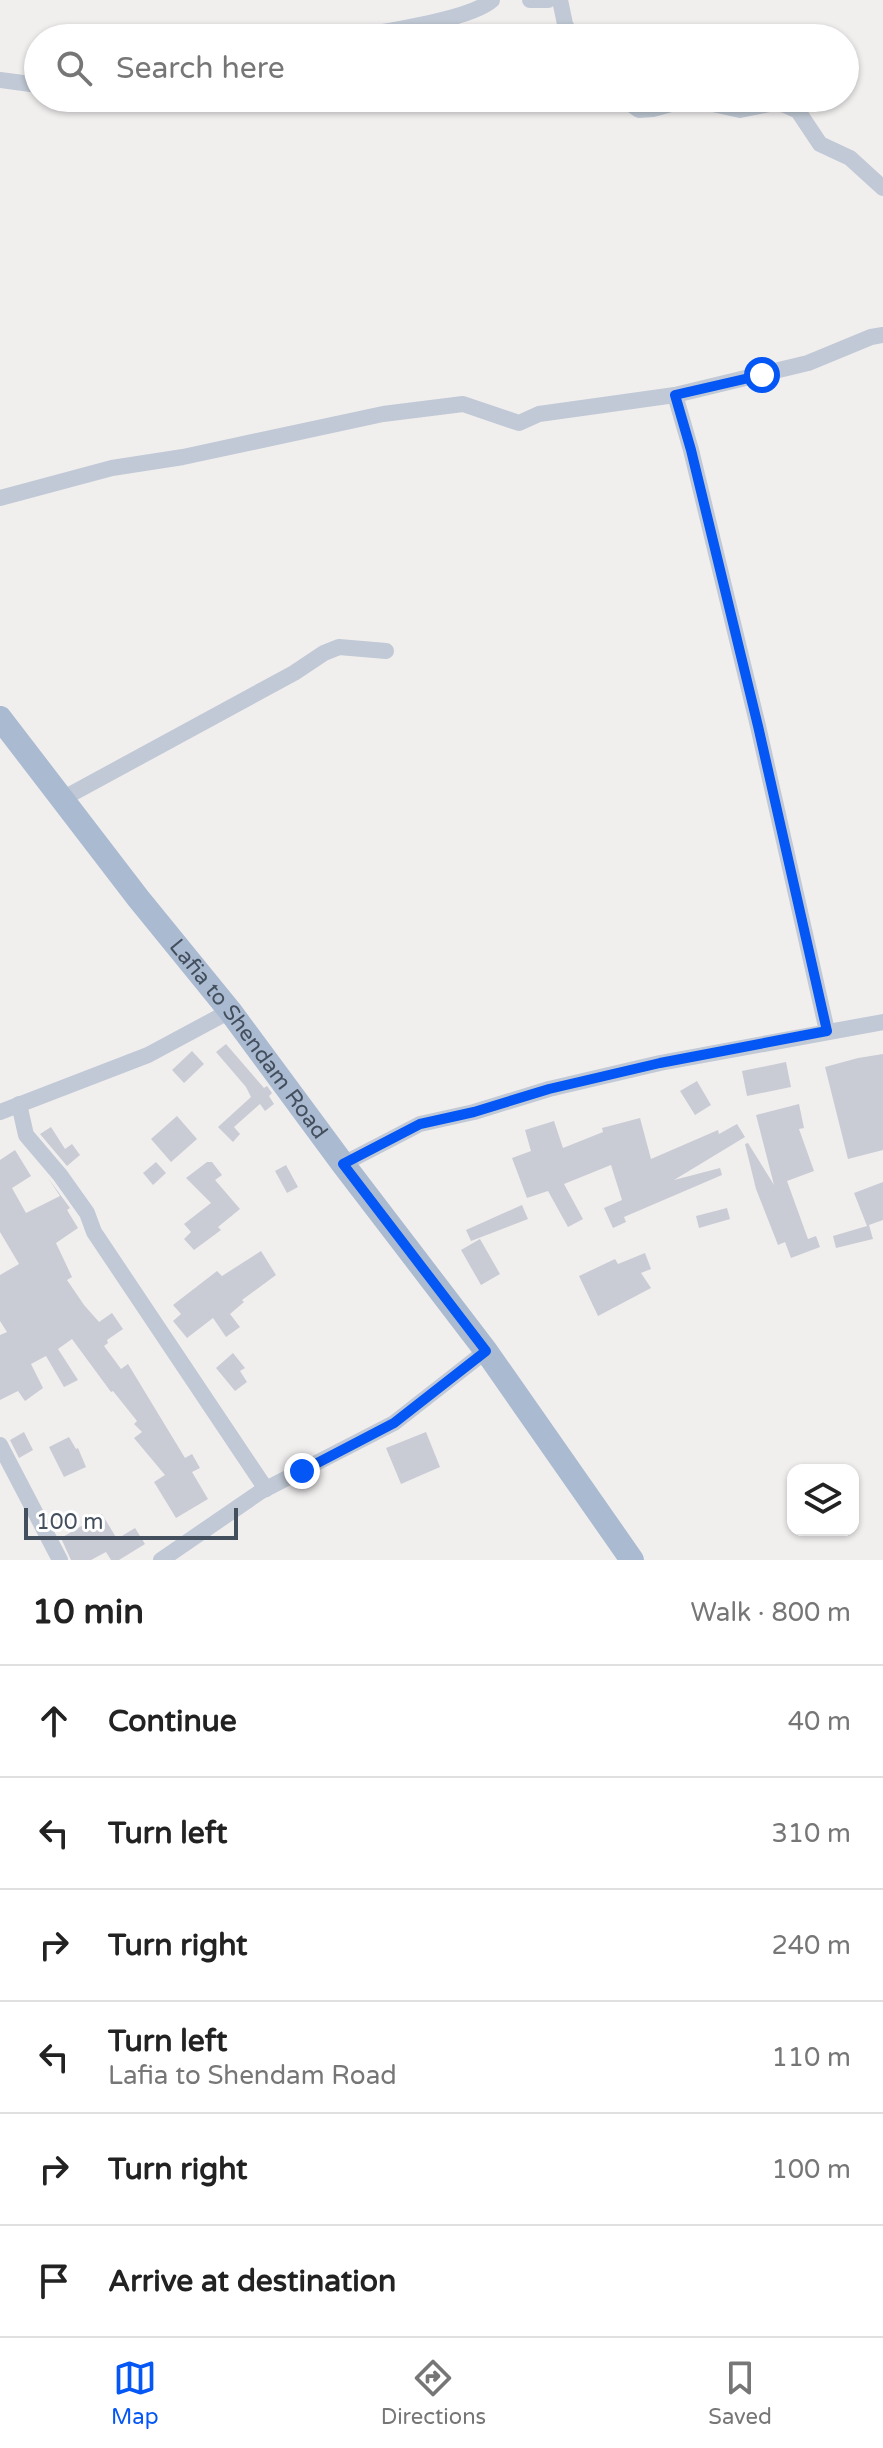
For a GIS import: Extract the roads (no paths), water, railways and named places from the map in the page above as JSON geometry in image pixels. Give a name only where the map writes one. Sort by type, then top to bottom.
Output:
[{"type":"main road","name":"Lafia to Shendam Road","points":[[0,718],[230,1011],[486,1351],[632,1560]]},
{"type":"street","points":[[414,24],[462,14],[492,0]]},
{"type":"street","points":[[530,0],[548,0]]},
{"type":"street","points":[[560,0],[565,24]]},
{"type":"street","points":[[0,80],[24,83]]},
{"type":"street","points":[[799,112],[820,144],[850,158],[883,188]]},
{"type":"street","points":[[0,498],[112,468],[198,455],[383,414],[463,404],[519,423],[539,414],[675,395],[808,363],[883,335]]},
{"type":"street","points":[[675,395],[758,726],[827,1031]]},
{"type":"street","points":[[62,799],[294,673],[324,653],[339,647],[386,651]]},
{"type":"street","points":[[0,1112],[148,1055],[230,1011]]},
{"type":"street","points":[[343,1164],[420,1124],[474,1112],[549,1089],[660,1063],[883,1022]]},
{"type":"street","points":[[19,1104],[26,1135],[87,1213],[94,1232],[266,1489]]},
{"type":"street","points":[[161,1560],[266,1489],[394,1423],[486,1351]]},
{"type":"street","points":[[0,1446],[6,1469],[60,1560]]}]
